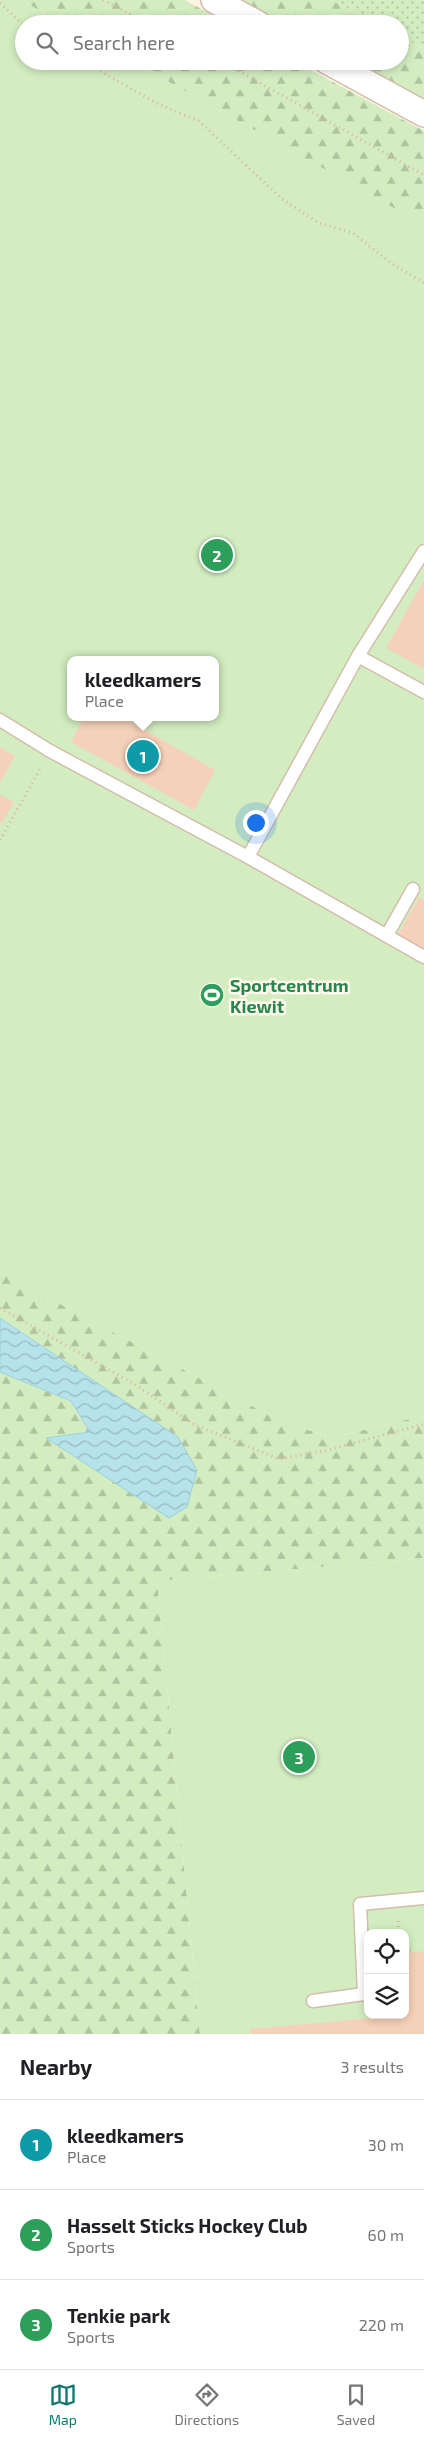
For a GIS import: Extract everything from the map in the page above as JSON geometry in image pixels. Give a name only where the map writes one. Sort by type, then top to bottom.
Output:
[{"type":"street","points":[[214,0],[242,15]]},
{"type":"street","points":[[343,70],[424,114]]},
{"type":"lane","points":[[248,857],[358,656],[424,551]]},
{"type":"lane","points":[[358,656],[424,692]]},
{"type":"lane","points":[[0,720],[50,751],[248,857],[424,956]]},
{"type":"lane","points":[[386,935],[413,889]]},
{"type":"lane","points":[[313,2001],[364,1994],[360,1904],[424,1898]]},
{"type":"path","points":[[103,0],[132,15]]},
{"type":"path","points":[[0,3],[15,16]]},
{"type":"path","points":[[99,70],[156,103],[199,121],[282,199],[319,223],[353,233],[391,263],[424,283]]},
{"type":"path","points":[[237,70],[424,175]]},
{"type":"path","points":[[0,840],[50,751]]},
{"type":"path","points":[[0,1308],[134,1384],[195,1425],[279,1459],[328,1450],[424,1424]]},
{"type":"green space","name":"Sportcentrum Kiewit","points":[[0,0],[21,0],[47,15],[15,15],[15,70],[147,70],[424,225],[424,1411],[414,1418],[335,1437],[288,1425],[0,1272]]},
{"type":"green space","points":[[21,0],[185,0],[212,15],[47,15]]},
{"type":"green space","points":[[239,0],[331,0],[359,15],[266,15]]},
{"type":"green space","points":[[331,0],[424,0],[424,49],[409,41],[409,15],[359,15]]},
{"type":"green space","points":[[409,41],[424,49],[424,100],[369,70],[409,70]]},
{"type":"green space","points":[[147,70],[311,70],[424,131],[424,225]]},
{"type":"green space","points":[[0,1272],[288,1425],[335,1437],[413,1418],[424,1411],[424,1558],[157,1581],[200,2034],[0,2034],[0,1372],[71,1401],[91,1432],[47,1439],[178,1437],[0,1318]]},
{"type":"green space","points":[[424,1558],[424,2034],[200,2034],[157,1581]]},
{"type":"water","points":[[0,1318],[178,1437],[197,1470],[187,1507],[169,1518],[46,1438],[90,1432],[71,1401],[0,1372]]},
{"type":"building","points":[[424,580],[424,669],[386,648]]},
{"type":"building","points":[[82,721],[129,721],[215,770],[194,810],[71,742]]},
{"type":"building","points":[[0,747],[15,756],[0,783]]},
{"type":"building","points":[[0,795],[14,802],[2,823],[0,822]]},
{"type":"building","points":[[419,897],[424,900],[424,950],[398,935]]},
{"type":"building","points":[[424,1951],[424,2034],[250,2034],[250,2029],[364,2019],[409,2019],[409,1953]]},
{"type":"place","name":"Hasselt Sticks Hockey Club","points":[[217,555]]},
{"type":"place","name":"kleedkamers","points":[[143,756]]},
{"type":"place","name":"Sportcentrum Kiewit","points":[[212,995]]},
{"type":"place","name":"Tenkie park","points":[[299,1757]]}]
